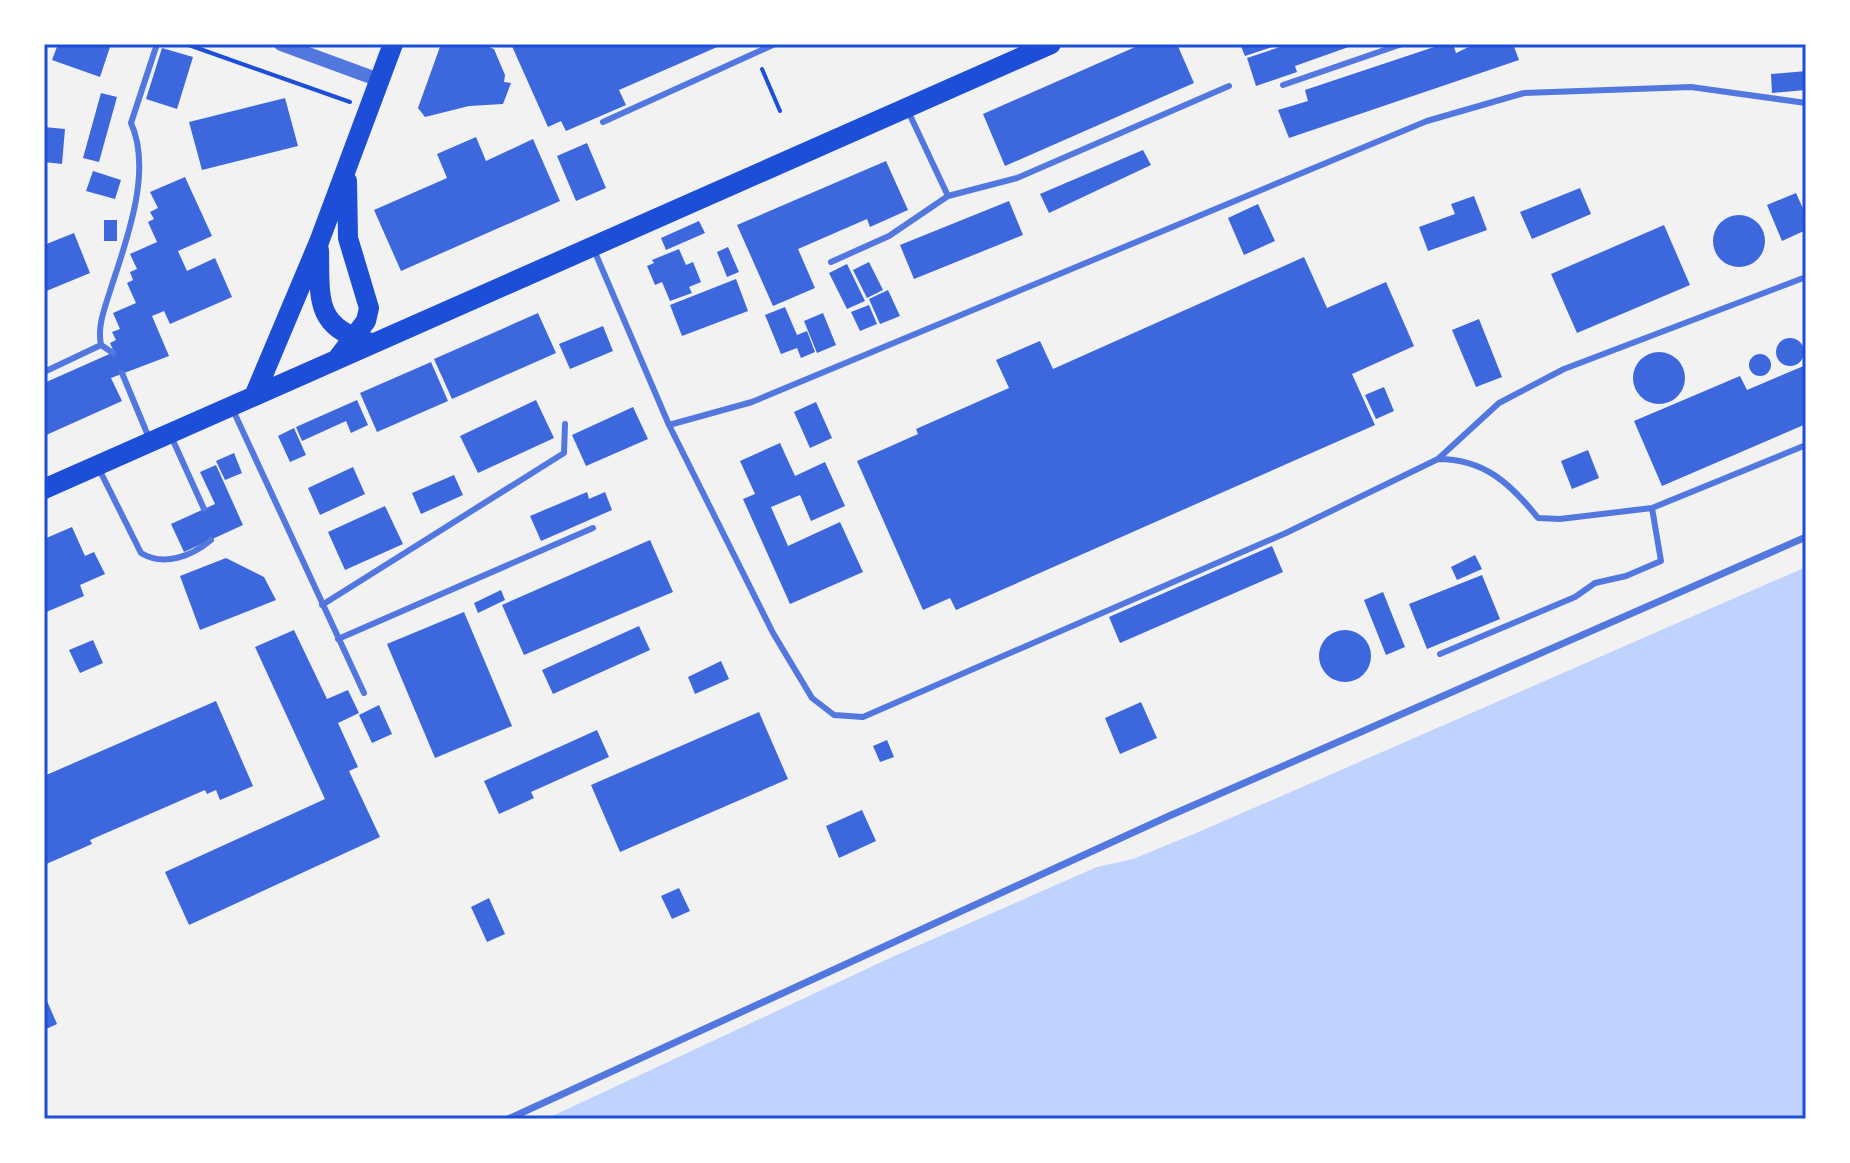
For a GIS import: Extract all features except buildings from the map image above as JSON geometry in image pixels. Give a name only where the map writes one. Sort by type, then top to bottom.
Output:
[{"type":"main road","points":[[255,394],[319,242],[393,44]]},
{"type":"main road","points":[[44,489],[1051,44]]},
{"type":"main road","points":[[337,359],[366,321],[369,308],[348,238],[347,162]]},
{"type":"main road","points":[[319,242],[324,313],[340,332],[375,343]]},
{"type":"street","points":[[281,44],[379,80]]},
{"type":"street","points":[[508,1119],[1169,816],[1806,537]]},
{"type":"lane","points":[[101,345],[100,323],[137,208],[140,143],[131,123],[157,44]]},
{"type":"lane","points":[[603,122],[775,44]]},
{"type":"lane","points":[[1283,85],[1402,44]]},
{"type":"lane","points":[[831,262],[889,236],[948,196],[1017,178],[1229,86]]},
{"type":"lane","points":[[669,425],[752,402],[1427,121],[1524,93],[1691,87],[1806,103]]},
{"type":"lane","points":[[906,108],[948,196]]},
{"type":"lane","points":[[593,247],[669,425],[773,633],[812,698],[834,715],[863,717],[1286,533],[1438,459],[1499,403],[1564,369],[1806,277]]},
{"type":"lane","points":[[101,345],[113,353]]},
{"type":"lane","points":[[44,372],[101,345]]},
{"type":"lane","points":[[122,373],[204,509]]},
{"type":"lane","points":[[230,405],[364,693]]},
{"type":"lane","points":[[322,605],[564,453],[565,424]]},
{"type":"lane","points":[[1438,459],[1463,459],[1494,475],[1520,496],[1538,518],[1560,519],[1652,508],[1806,445]]},
{"type":"lane","points":[[97,466],[141,553],[150,559],[167,560],[202,547],[211,540]]},
{"type":"lane","points":[[1440,654],[1575,597],[1595,583],[1626,576],[1661,561],[1652,508]]},
{"type":"lane","points":[[338,639],[593,528]]},
{"type":"path","points":[[186,44],[368,110]]},
{"type":"path","points":[[762,69],[780,111]]},
{"type":"water","points":[[1806,567],[1806,1119],[546,1119],[890,958],[1097,867],[1133,859],[1201,831]]}]
